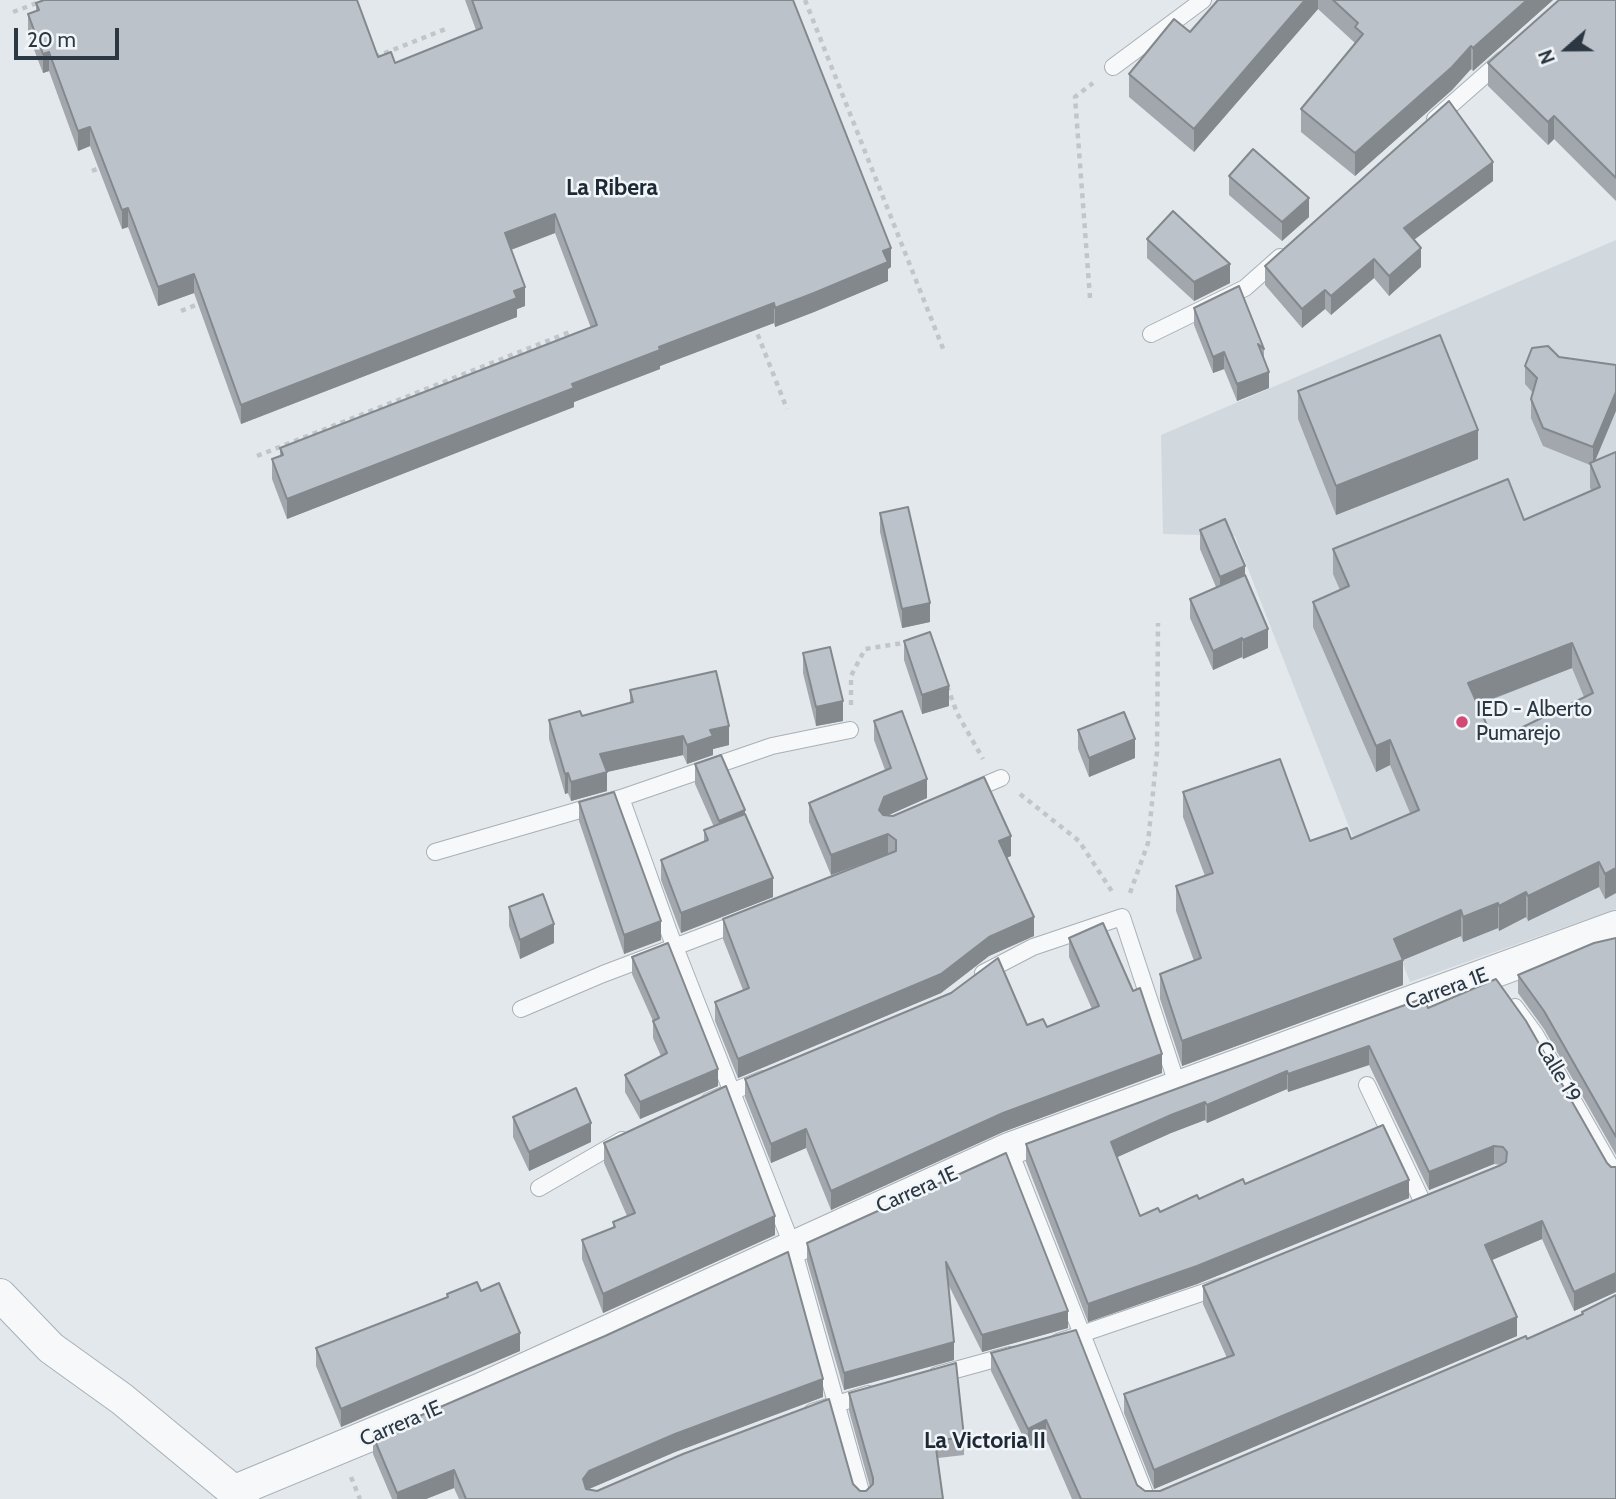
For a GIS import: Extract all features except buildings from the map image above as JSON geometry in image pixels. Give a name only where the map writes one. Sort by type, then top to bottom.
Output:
[{"type":"street","name":"Carrera 1E","points":[[239,1495],[479,1390],[792,1245],[1009,1149],[1178,1087],[1498,983],[1616,928]]},
{"type":"street","points":[[0,1294],[51,1348],[122,1399],[239,1495]]},
{"type":"lane","points":[[1113,68],[1203,0]]},
{"type":"lane","points":[[1423,130],[1517,46]]},
{"type":"lane","points":[[1151,334],[1245,288],[1298,241]]},
{"type":"lane","points":[[435,852],[621,798],[772,746],[850,730]]},
{"type":"lane","points":[[951,800],[1001,778]]},
{"type":"lane","points":[[621,798],[676,948],[792,1245],[834,1404],[863,1499]]},
{"type":"lane","points":[[521,1009],[603,974],[760,915]]},
{"type":"lane","points":[[968,981],[1033,947],[1122,917],[1178,1087]]},
{"type":"lane","name":"Calle 19","points":[[1498,983],[1535,1034],[1616,1176]]},
{"type":"lane","points":[[697,1106],[782,1071]]},
{"type":"lane","points":[[1367,1085],[1424,1205]]},
{"type":"lane","points":[[539,1188],[640,1130]]},
{"type":"lane","points":[[1009,1149],[1147,1499]]},
{"type":"lane","points":[[926,1378],[1083,1335],[1238,1279]]},
{"type":"lane","points":[[795,1418],[886,1389]]},
{"type":"path","points":[[13,12],[45,0]]},
{"type":"path","points":[[805,0],[944,351]]},
{"type":"path","points":[[372,59],[448,28]]},
{"type":"path","points":[[1090,298],[1075,97],[1113,68]]},
{"type":"path","points":[[92,171],[117,161]]},
{"type":"path","points":[[181,311],[206,301]]},
{"type":"path","points":[[751,320],[787,409]]},
{"type":"path","points":[[257,456],[570,332]]},
{"type":"path","points":[[1122,917],[1148,843],[1157,752],[1158,623]]},
{"type":"path","points":[[850,730],[851,676],[865,649],[917,641]]},
{"type":"path","points":[[944,676],[957,713],[978,754],[1001,778],[1079,841],[1110,884],[1122,917]]},
{"type":"shaded area","name":"IED - Alberto Pumarejo","points":[[1616,240],[1616,909],[1410,982],[1235,536],[1163,534],[1161,435]]},
{"type":"place","name":"IED - Alberto Pumarejo","points":[[1462,722]]},
{"type":"district","name":"La Ribera","points":[[612,188]]},
{"type":"district","name":"La Victoria II","points":[[985,1441]]}]
